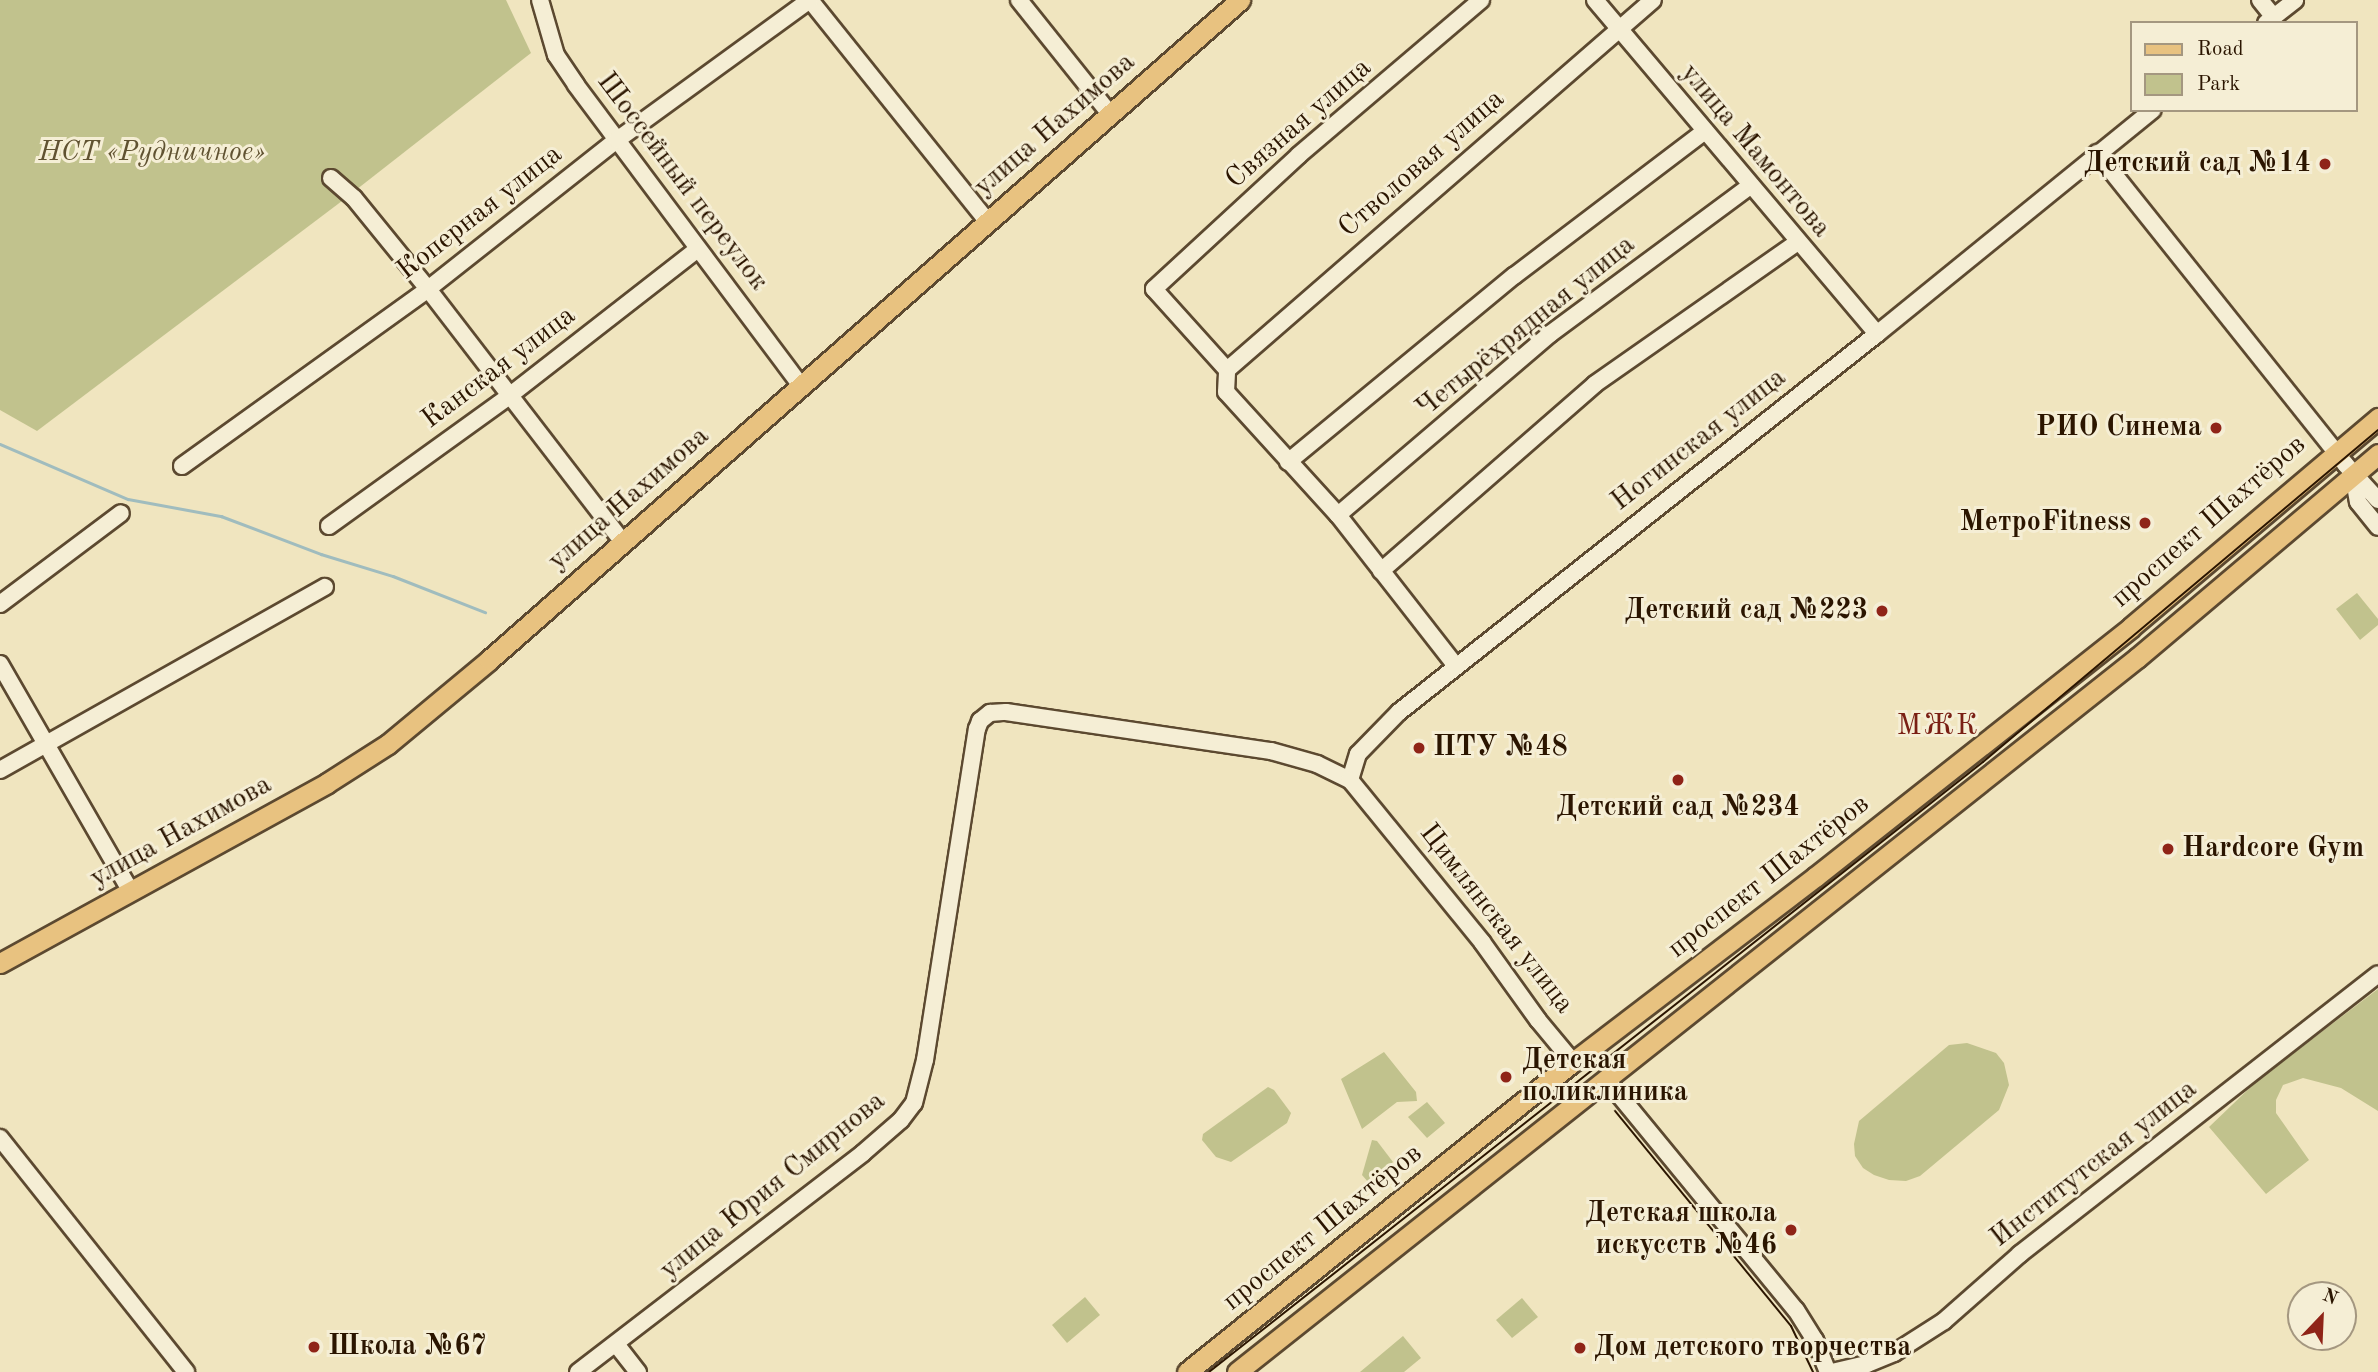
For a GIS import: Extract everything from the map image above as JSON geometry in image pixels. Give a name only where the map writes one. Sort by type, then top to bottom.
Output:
[{"type":"main road","name":"улица Нахимова","points":[[0,963],[327,783],[388,744],[1240,0]]},
{"type":"main road","name":"проспект Шахтёров","points":[[1187,1372],[1573,1062],[1805,886],[2131,627],[2335,451],[2378,418]]},
{"type":"main road","name":"проспект Шахтёров","points":[[1237,1372],[2137,658],[2378,454]]},
{"type":"main road","name":"Цимлянская улица","points":[[1573,1062],[1606,1079]]},
{"type":"street","name":"Шоссейный переулок","points":[[540,0],[556,55],[801,386]]},
{"type":"street","name":"Коперная улица","points":[[182,466],[428,289],[617,139],[810,0]]},
{"type":"street","points":[[810,0],[987,221]]},
{"type":"street","points":[[1019,0],[1110,114]]},
{"type":"street","name":"Связная улица","points":[[1227,370],[1154,289],[1299,155],[1481,0]]},
{"type":"street","name":"улица Мамонтова","points":[[1595,0],[1877,334]]},
{"type":"street","name":"Стволовая улица","points":[[1227,370],[1653,0]]},
{"type":"street","points":[[2260,0],[2270,20],[2295,0]]},
{"type":"street","name":"Ногинская улица","points":[[1350,780],[1358,754],[1367,743],[1456,666],[1877,334],[2149,112]]},
{"type":"street","points":[[1288,462],[1514,276],[1705,131]]},
{"type":"street","points":[[2097,153],[2353,474],[2378,500]]},
{"type":"street","points":[[331,178],[354,198],[428,289],[622,541]]},
{"type":"street","name":"Четырёхрядная улица","points":[[1338,515],[1550,334],[1751,185]]},
{"type":"street","points":[[1381,571],[1595,384],[1798,242]]},
{"type":"street","name":"Канская улица","points":[[329,526],[509,396],[698,248]]},
{"type":"street","points":[[1227,370],[1226,392],[1338,515],[1456,666]]},
{"type":"street","points":[[2353,474],[2358,502],[2378,527]]},
{"type":"street","points":[[0,604],[121,513]]},
{"type":"street","points":[[0,770],[326,587]]},
{"type":"street","points":[[0,664],[131,892]]},
{"type":"street","name":"Цимлянская улица","points":[[990,713],[1006,712],[1271,751],[1317,764],[1350,780],[1482,942],[1538,1020],[1573,1062]]},
{"type":"street","name":"улица Юрия Смирнова","points":[[578,1372],[863,1153],[901,1120],[914,1103],[925,1060],[977,729],[980,721],[990,713]]},
{"type":"street","name":"Институтская улица","points":[[1830,1372],[1867,1364],[1895,1353],[1944,1321],[2024,1251],[2378,974]]},
{"type":"street","name":"Цимлянская улица","points":[[1606,1079],[1796,1310],[1815,1340],[1830,1372]]},
{"type":"street","points":[[0,1138],[186,1372]]},
{"type":"street","points":[[615,1345],[638,1372]]},
{"type":"street","points":[[1812,1372],[1819,1372]]},
{"type":"green space","name":"НСТ «Рудничное»","points":[[0,0],[506,0],[531,53],[338,204],[37,431],[0,410]]},
{"type":"green space","points":[[2357,593],[2378,619],[2378,625],[2360,640],[2336,609]]},
{"type":"green space","points":[[2378,989],[2378,1111],[2341,1088],[2303,1078],[2283,1085],[2276,1100],[2276,1113],[2309,1160],[2266,1194],[2209,1127],[2257,1081]]},
{"type":"green space","points":[[1967,1043],[1996,1053],[2004,1063],[2009,1085],[1999,1110],[1920,1176],[1906,1181],[1889,1180],[1863,1168],[1855,1156],[1854,1144],[1859,1121],[1949,1045]]},
{"type":"green space","points":[[1384,1052],[1416,1092],[1417,1101],[1397,1102],[1362,1129],[1341,1079]]},
{"type":"green space","points":[[1268,1087],[1274,1090],[1291,1113],[1287,1123],[1231,1162],[1216,1157],[1202,1140],[1203,1134]]},
{"type":"green space","points":[[1427,1102],[1445,1123],[1427,1138],[1408,1117]]},
{"type":"green space","points":[[1372,1140],[1377,1141],[1393,1162],[1369,1183],[1362,1175]]},
{"type":"green space","points":[[1085,1297],[1100,1315],[1067,1343],[1052,1325]]},
{"type":"green space","points":[[1522,1298],[1538,1317],[1512,1338],[1496,1320]]},
{"type":"green space","points":[[1403,1336],[1421,1358],[1404,1372],[1360,1372]]},
{"type":"waterway","points":[[0,444],[128,499],[221,516],[321,554],[393,576],[485,612]]},
{"type":"tram line","points":[[1209,1372],[1983,762],[2378,430]]},
{"type":"tram line","points":[[1615,1111],[1791,1326],[1813,1372]]},
{"type":"place","name":"Детский сад №14","points":[[2325,164]]},
{"type":"place","name":"РИО Синема","points":[[2216,428]]},
{"type":"place","name":"МетроFitness","points":[[2145,523]]},
{"type":"place","name":"Детский сад №223","points":[[1882,611]]},
{"type":"place","name":"ПТУ №48","points":[[1419,748]]},
{"type":"place","name":"Детский сад №234","points":[[1678,780]]},
{"type":"place","name":"Hardcore Gym","points":[[2168,849]]},
{"type":"place","name":"Детская поликлиника","points":[[1506,1077]]},
{"type":"place","name":"Детская школа искусств №46","points":[[1791,1230]]},
{"type":"place","name":"Школа №67","points":[[314,1347]]},
{"type":"place","name":"Дом детского творчества","points":[[1580,1348]]},
{"type":"district","name":"МЖК","points":[[1938,726]]}]
